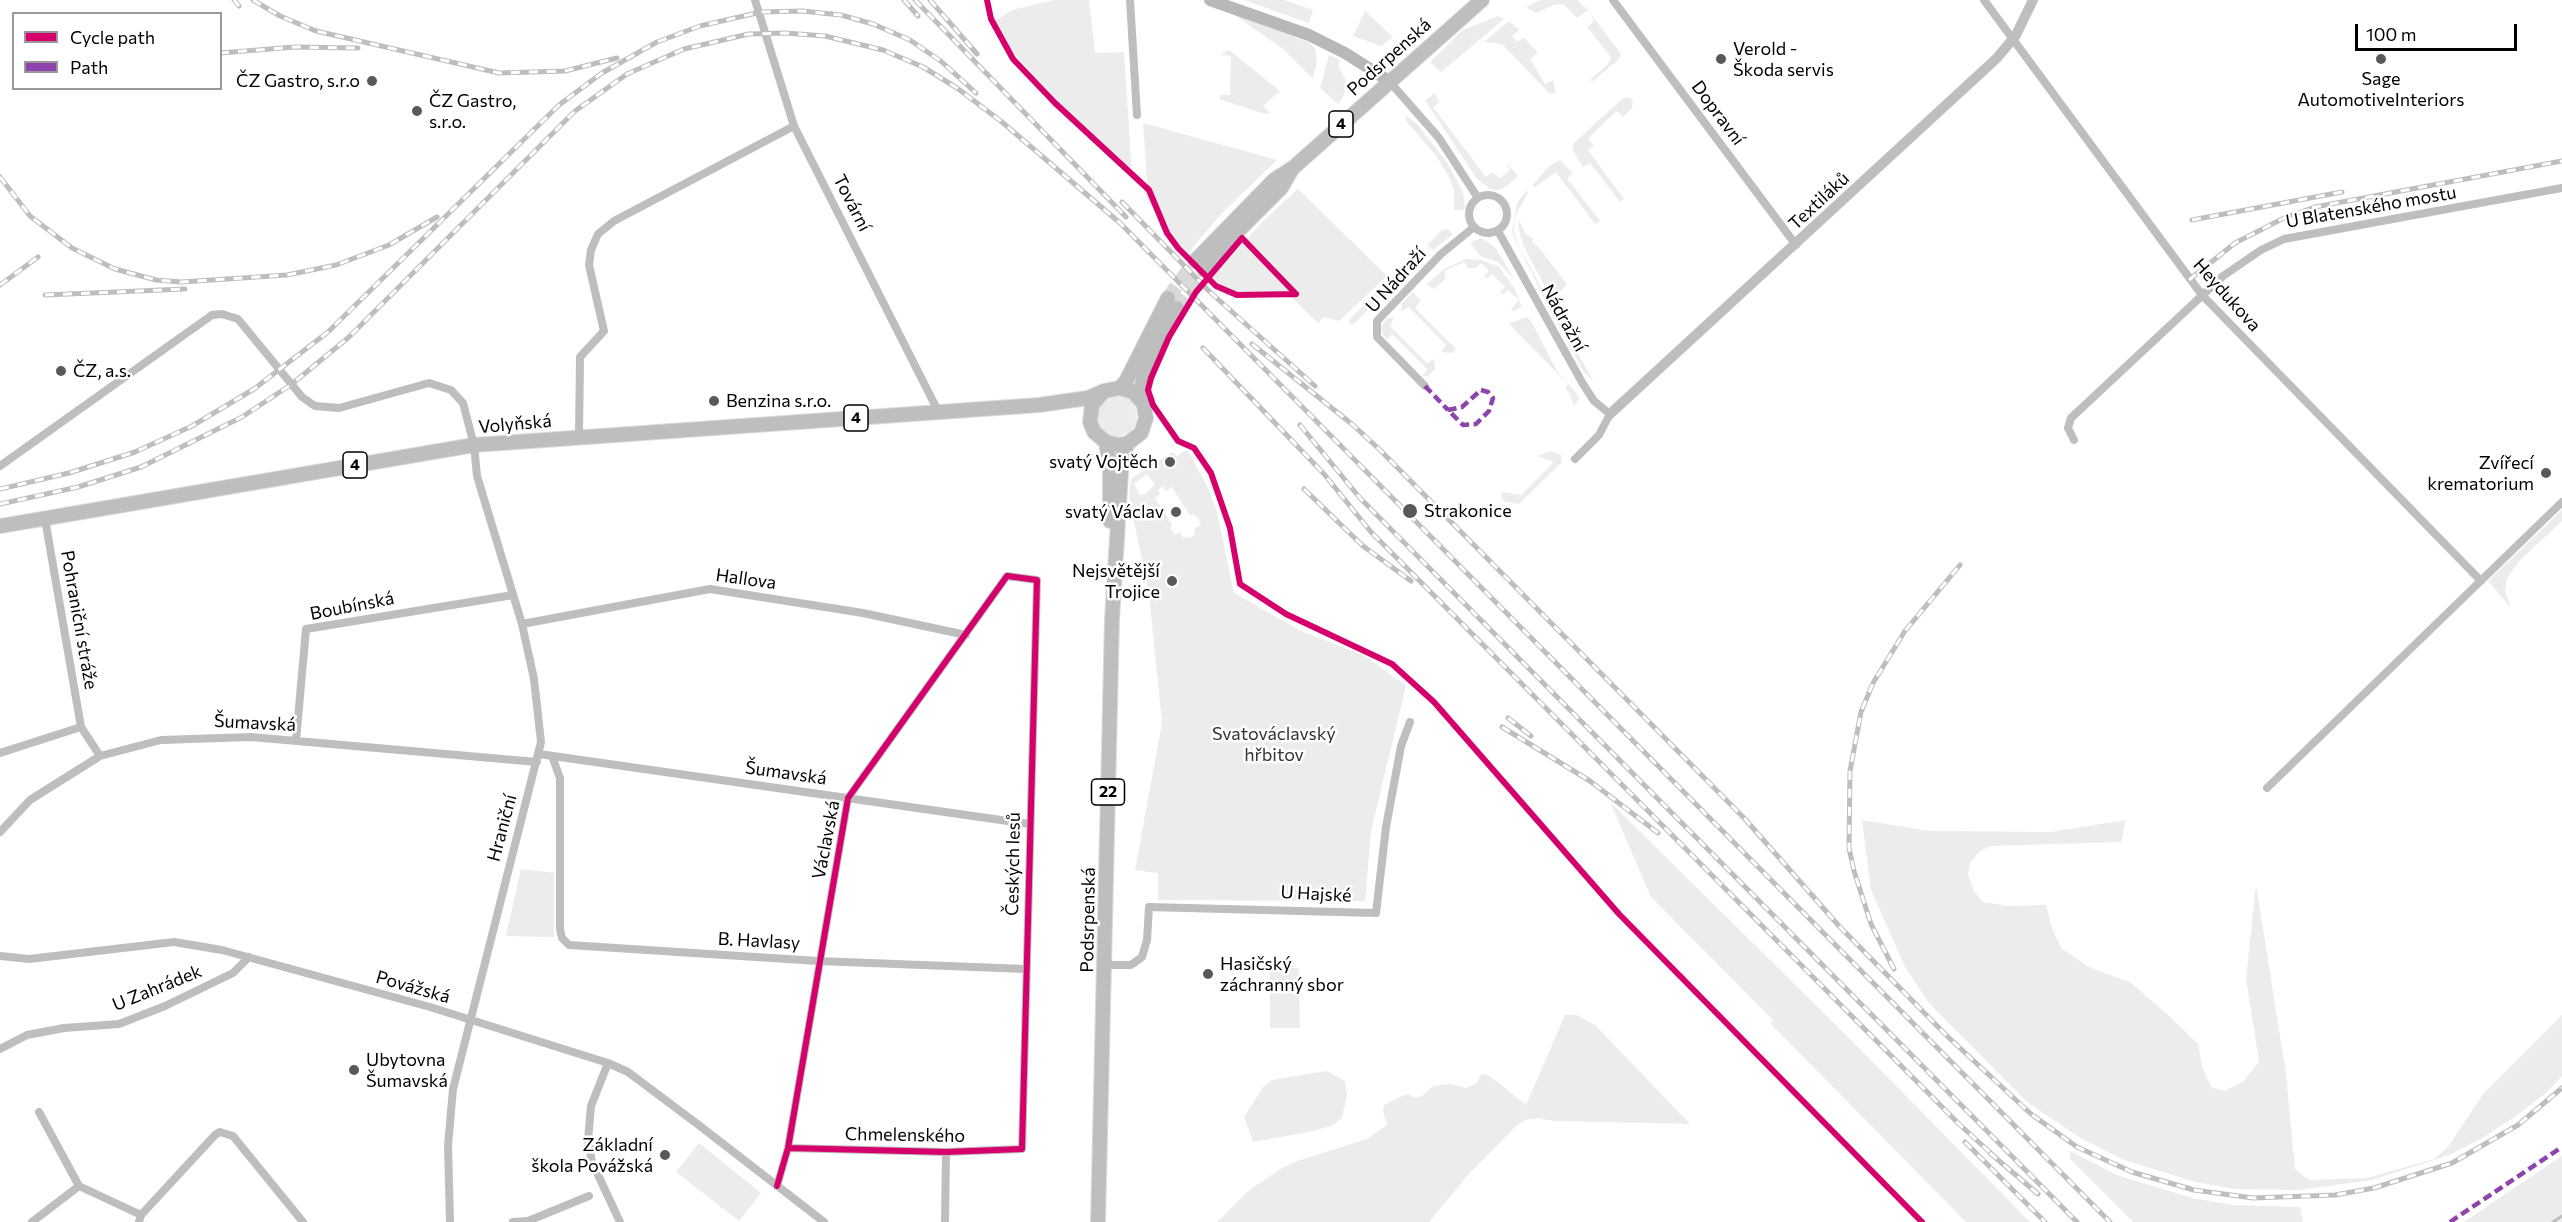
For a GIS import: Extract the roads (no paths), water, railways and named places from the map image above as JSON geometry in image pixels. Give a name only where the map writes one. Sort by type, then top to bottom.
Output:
[{"type":"main road","points":[[1210,0],[1309,35],[1345,52],[1389,81]]},
{"type":"main road","name":"Podsrpenská","points":[[1200,265],[1253,199],[1274,180],[1294,167],[1482,0]]},
{"type":"main road","name":"Podsrpenská","points":[[1112,619],[1122,457],[1128,443],[1136,439],[1145,426],[1141,388],[1143,374],[1173,303],[1120,388]]},
{"type":"main road","points":[[1120,388],[1133,392],[1142,402]]},
{"type":"main road","name":"4","points":[[1104,391],[1120,388]]},
{"type":"main road","points":[[1090,422],[1092,405],[1104,391]]},
{"type":"main road","name":"Volyňská","points":[[0,526],[474,445],[1039,405],[1088,398],[1104,391]]},
{"type":"main road","name":"Volyňská","points":[[1039,405],[1077,407],[1090,422]]},
{"type":"main road","name":"4","points":[[1090,422],[1094,432],[1106,442]]},
{"type":"main road","points":[[1106,442],[1119,445],[1128,443]]},
{"type":"main road","name":"Podsrpenská","points":[[1098,1222],[1112,619],[1110,467],[1106,442]]},
{"type":"street","name":"Tovární","points":[[755,0],[794,126],[939,412]]},
{"type":"street","points":[[1130,0],[1137,115]]},
{"type":"street","name":"Dopravní","points":[[1613,0],[1796,244]]},
{"type":"street","name":"Heydukova","points":[[1984,0],[2202,295],[2481,581]]},
{"type":"street","name":"Textiláků","points":[[1611,414],[1979,75],[2013,39],[2033,0]]},
{"type":"street","points":[[1389,81],[1439,138],[1478,198]]},
{"type":"street","points":[[579,436],[580,357],[604,331],[589,265],[591,250],[598,234],[614,221],[794,126]]},
{"type":"street","name":"U Blatenského mostu","points":[[2074,440],[2068,428],[2072,418],[2241,261],[2284,239],[2562,188]]},
{"type":"street","points":[[1494,196],[1505,204],[1507,220],[1497,231],[1484,233],[1474,227],[1470,211],[1478,198],[1494,196]]},
{"type":"street","name":"U Nádraží","points":[[1425,387],[1380,342],[1375,326],[1379,317],[1441,254],[1474,227]]},
{"type":"street","name":"Nádražní","points":[[1497,231],[1583,384],[1594,401],[1611,414]]},
{"type":"street","name":"Hraniční","points":[[0,466],[212,315],[222,314],[242,324],[309,403],[324,408],[339,408],[415,385],[441,385],[451,390],[463,403],[474,445],[477,476],[522,624],[534,679],[541,742],[453,1089],[448,1146],[450,1222]]},
{"type":"street","points":[[1575,459],[1599,435],[1611,414]]},
{"type":"street","points":[[2267,788],[2562,502]]},
{"type":"street","name":"Pohraniční stráže","points":[[45,519],[81,727],[100,756]]},
{"type":"street","name":"Václavská","points":[[777,1186],[788,1148],[818,961],[848,798],[1007,576],[1036,580]]},
{"type":"street","name":"Českých lesů","points":[[1022,1149],[1036,580]]},
{"type":"street","name":"Hallova","points":[[522,624],[710,589],[862,613],[966,634]]},
{"type":"street","name":"Boubínská","points":[[296,741],[306,629],[513,595]]},
{"type":"street","name":"U Hajské","points":[[1105,965],[1131,965],[1142,957],[1147,940],[1149,907],[1376,913],[1386,827],[1401,746],[1410,722]]},
{"type":"street","points":[[0,753],[81,727]]},
{"type":"street","name":"Šumavská","points":[[0,832],[30,800],[100,756],[161,740],[185,737],[251,737],[538,758],[552,756],[1029,824]]},
{"type":"street","name":"B. Havlasy","points":[[552,756],[560,778],[560,929],[565,941],[574,947],[818,961],[1026,969]]},
{"type":"street","name":"Povážská","points":[[0,956],[29,959],[174,942],[249,957],[469,1020],[608,1062],[628,1072],[777,1186]]},
{"type":"street","name":"U Zahrádek","points":[[0,1049],[27,1035],[64,1028],[119,1024],[165,1006],[233,973],[249,957]]},
{"type":"street","points":[[608,1062],[591,1106],[588,1140],[592,1162],[620,1222]]},
{"type":"street","points":[[39,1112],[79,1186],[140,1219],[215,1135],[226,1133],[233,1136],[303,1222]]},
{"type":"street","name":"Chmelenského","points":[[788,1148],[946,1152],[1022,1149]]},
{"type":"street","points":[[945,1222],[946,1152]]},
{"type":"street","points":[[32,1222],[79,1186]]},
{"type":"street","points":[[777,1186],[824,1222]]},
{"type":"street","points":[[513,1222],[528,1222],[589,1196]]},
{"type":"waterway","points":[[2553,1222],[2562,1216]]},
{"type":"tunnel","points":[[1168,298],[1195,261]]},
{"type":"tunnel","points":[[1177,308],[1204,270]]},
{"type":"railway","points":[[234,0],[239,6]]},
{"type":"railway","points":[[253,0],[280,16],[316,31],[499,73],[565,71],[617,58]]},
{"type":"railway","points":[[904,0],[918,16]]},
{"type":"railway","points":[[915,0],[1126,217]]},
{"type":"railway","points":[[930,0],[977,54]]},
{"type":"railway","points":[[0,489],[69,473],[135,452],[192,426],[254,389],[328,332],[559,105],[602,73],[657,42],[700,26],[761,12],[802,11],[841,15],[873,24],[910,40],[942,62],[976,93]]},
{"type":"railway","points":[[0,504],[78,487],[141,467],[242,417],[292,384],[349,337],[575,111],[627,74],[684,49],[749,34],[785,33],[825,36],[883,50],[923,67],[957,88],[1002,122],[1120,223],[2110,1222]]},
{"type":"railway","points":[[222,53],[295,47],[358,48]]},
{"type":"railway","points":[[2189,280],[2235,243],[2286,217],[2315,207],[2562,161]]},
{"type":"railway","points":[[0,177],[30,216],[72,248],[115,269],[156,280],[181,282],[287,275],[336,265],[389,245],[437,217]]},
{"type":"railway","points":[[2192,220],[2342,192]]},
{"type":"railway","points":[[1122,202],[1211,293],[1315,386]]},
{"type":"railway","points":[[0,285],[38,257]]},
{"type":"railway","points":[[45,295],[185,289]]},
{"type":"railway","points":[[1252,344],[1353,425],[1379,449],[1745,819],[1839,926],[1946,1035],[2031,1114],[2077,1147],[2132,1172],[2194,1190],[2253,1198],[2335,1195],[2374,1188],[2452,1163],[2518,1125],[2562,1088]]},
{"type":"railway","points":[[1203,348],[1324,474],[1371,532],[1959,1124],[1995,1157]]},
{"type":"railway","points":[[1300,425],[1360,498],[2077,1222]]},
{"type":"railway","points":[[1304,489],[1363,546],[1411,581]]},
{"type":"railway","points":[[1894,969],[1871,924],[1854,871],[1849,848],[1850,771],[1861,712],[1873,683],[1905,631],[1960,565]]},
{"type":"railway","points":[[1508,718],[1531,736]]},
{"type":"railway","points":[[1502,727],[1590,781],[1658,833]]},
{"type":"railway","points":[[1965,1142],[2045,1222]]},
{"type":"railway","points":[[1990,1153],[2038,1194]]},
{"type":"place","name":"Verold - Škoda servis","points":[[1721,59]]},
{"type":"place","name":"Sage AutomotiveInteriors","points":[[2381,59]]},
{"type":"place","name":"ČZ Gastro, s.r.o","points":[[372,81]]},
{"type":"place","name":"ČZ Gastro, s.r.o.","points":[[417,111]]},
{"type":"place","name":"ČZ, a.s.","points":[[61,371]]},
{"type":"place","name":"Benzina s.r.o.","points":[[714,401]]},
{"type":"place","name":"svatý Vojtěch","points":[[1170,462]]},
{"type":"place","name":"Zvířecí krematorium","points":[[2546,473]]},
{"type":"place","name":"Strakonice","points":[[1410,511]]},
{"type":"place","name":"svatý Václav","points":[[1176,512]]},
{"type":"place","name":"Nejsvětější Trojice","points":[[1172,581]]},
{"type":"place","name":"Hasičský záchranný sbor","points":[[1208,974]]},
{"type":"place","name":"Ubytovna Šumavská","points":[[354,1070]]},
{"type":"place","name":"Základní škola Povážská","points":[[665,1155]]},
{"type":"park label","name":"Svatováclavský hřbitov","points":[[1274,744]]}]
